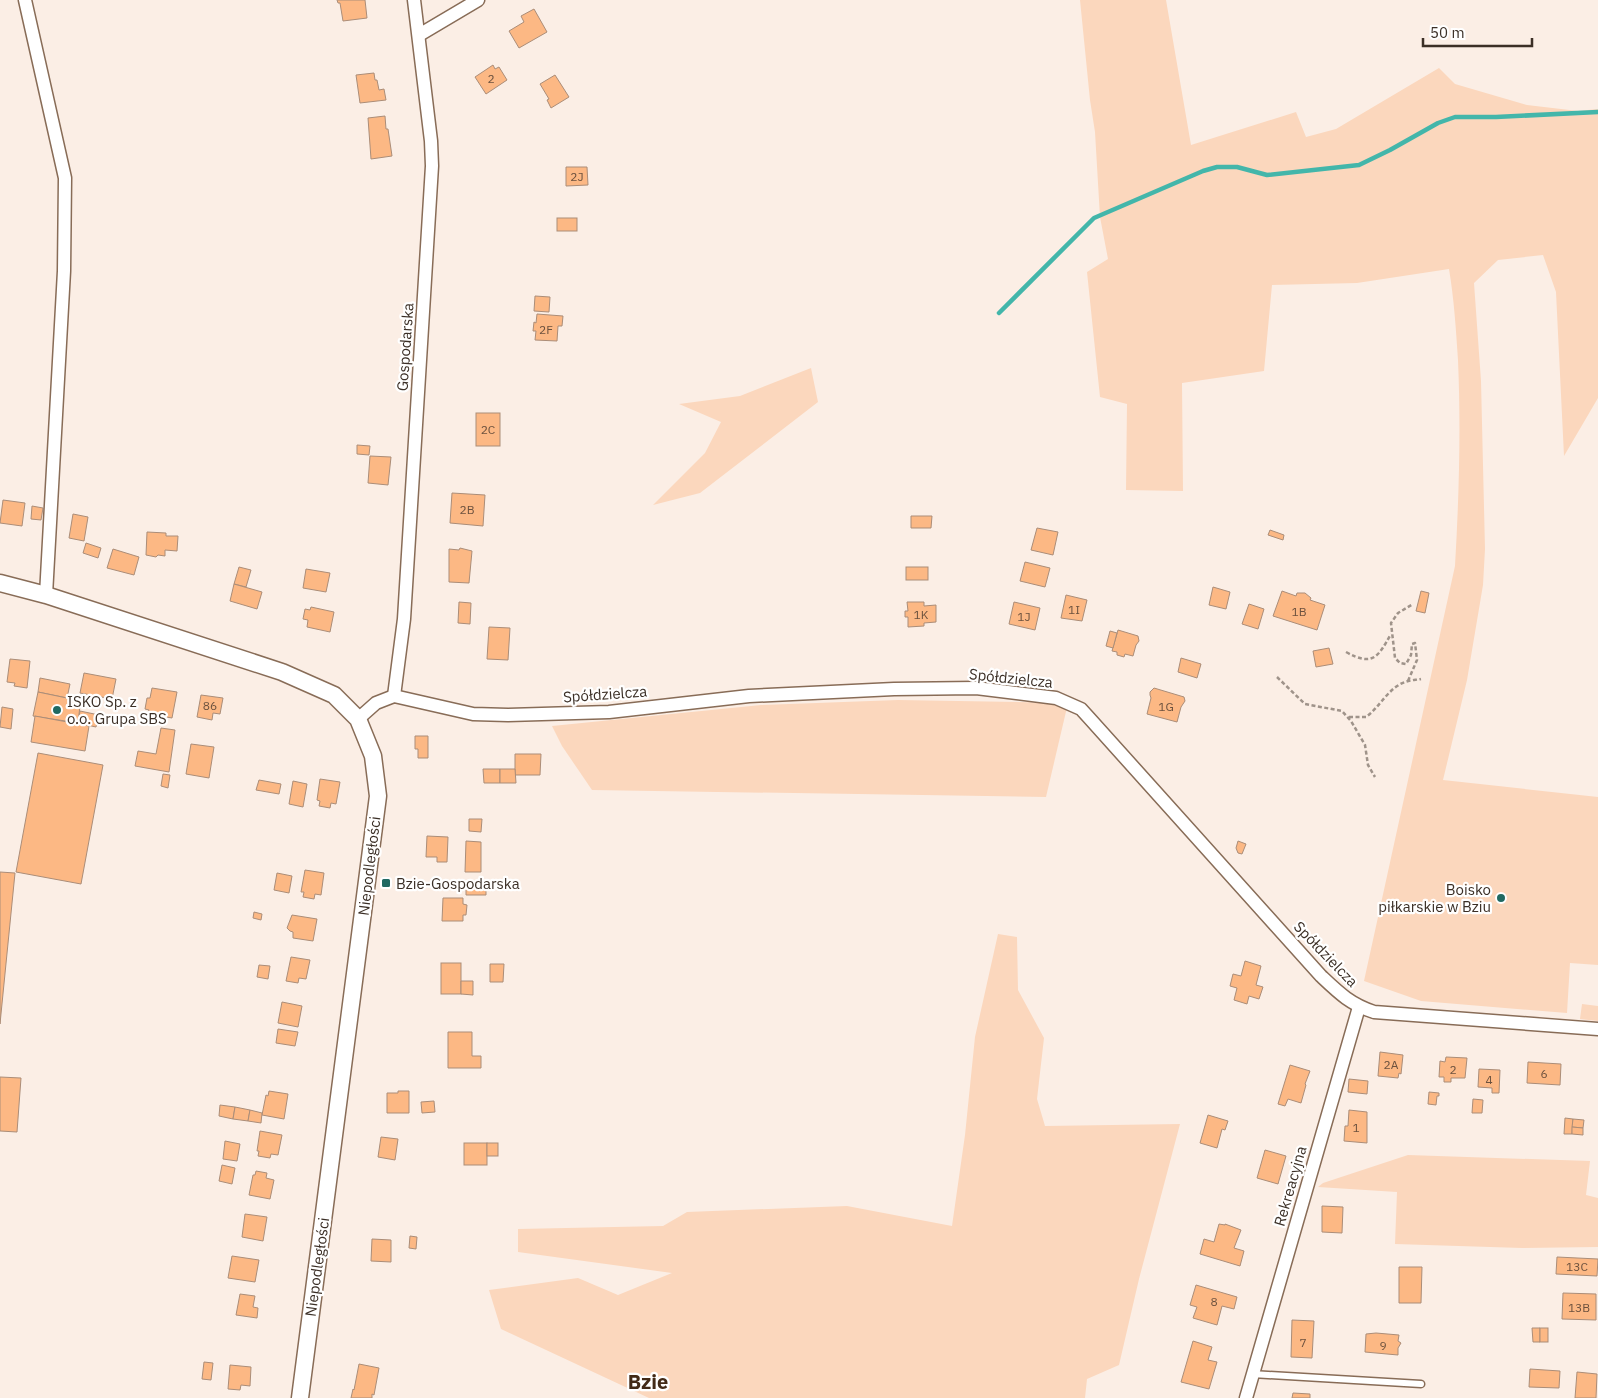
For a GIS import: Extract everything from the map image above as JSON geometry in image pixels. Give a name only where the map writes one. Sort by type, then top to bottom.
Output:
[{"type":"street","points":[[25,0],[65,178],[64,271],[46,595]]},
{"type":"street","name":"Gospodarska","points":[[394,696],[404,618],[432,166],[431,141],[414,0]]},
{"type":"street","points":[[419,35],[478,0]]},
{"type":"street","name":"Niepodległości","points":[[0,583],[46,595],[282,672],[334,695],[358,718],[373,756],[378,796],[300,1398]]},
{"type":"street","name":"Spółdzielcza","points":[[394,696],[473,714],[508,715],[609,712],[749,696],[894,689],[976,688],[1056,698],[1081,709],[1321,976],[1345,998],[1359,1007],[1374,1012],[1598,1029]]},
{"type":"street","points":[[358,718],[376,702],[394,696]]},
{"type":"street","name":"Rekreacyjna","points":[[1246,1398],[1359,1007]]},
{"type":"lane","points":[[1252,1374],[1421,1384]]},
{"type":"path","points":[[1408,681],[1417,660],[1416,643],[1412,644],[1411,655],[1406,664],[1400,663],[1396,658],[1391,632],[1392,623],[1398,614],[1413,604]]},
{"type":"path","points":[[1346,652],[1364,660],[1370,660],[1383,648],[1391,632]]},
{"type":"path","points":[[1278,677],[1305,704],[1338,709],[1347,717],[1365,745],[1368,765],[1375,777]]},
{"type":"path","points":[[1347,717],[1366,717],[1378,708],[1390,692],[1408,681],[1421,679]]},
{"type":"shaded area","points":[[1080,0],[1166,0],[1191,145],[1296,112],[1306,137],[1336,129],[1439,68],[1455,84],[1527,105],[1578,111],[1598,109],[1598,398],[1564,456],[1556,292],[1543,255],[1498,260],[1474,283],[1481,381],[1485,549],[1483,585],[1467,680],[1443,780],[1598,797],[1598,965],[1570,963],[1567,1013],[1421,1001],[1364,981],[1455,566],[1458,514],[1459,386],[1456,325],[1449,269],[1357,283],[1272,285],[1264,371],[1182,383],[1183,491],[1126,490],[1127,404],[1100,397],[1087,272],[1108,259],[1100,217],[1095,132]]},
{"type":"shaded area","points":[[811,368],[818,402],[700,493],[653,505],[705,453],[721,422],[679,404],[740,396]]},
{"type":"shaded area","points":[[898,700],[1068,703],[1046,797],[592,790],[562,746],[552,726],[761,705]]},
{"type":"shaded area","points":[[998,934],[1017,937],[1018,990],[1044,1038],[1037,1099],[1045,1126],[1180,1124],[1139,1279],[1119,1365],[1087,1379],[1085,1398],[649,1398],[501,1329],[489,1290],[578,1278],[618,1295],[672,1273],[518,1252],[518,1229],[663,1226],[687,1212],[847,1206],[952,1226],[965,1135],[975,1037]]},
{"type":"shaded area","points":[[1582,1004],[1598,1006],[1598,1021],[1580,1019]]},
{"type":"shaded area","points":[[1408,1155],[1590,1161],[1586,1195],[1598,1198],[1598,1247],[1522,1248],[1395,1244],[1397,1192],[1318,1187],[1323,1183]]},
{"type":"building","points":[[337,0],[365,0],[367,18],[343,21],[340,3]]},
{"type":"building","points":[[534,9],[547,32],[519,48],[509,31],[524,22],[521,16]]},
{"type":"building","points":[[493,65],[495,69],[499,67],[507,80],[486,94],[475,77]]},
{"type":"building","points":[[374,73],[379,90],[384,89],[386,100],[360,103],[356,75]]},
{"type":"building","points":[[555,75],[569,97],[551,108],[547,100],[549,99],[540,84]]},
{"type":"building","points":[[385,116],[392,156],[371,159],[368,118]]},
{"type":"building","points":[[566,167],[587,167],[588,185],[566,186]]},
{"type":"building","points":[[557,218],[577,218],[577,231],[557,231]]},
{"type":"building","points":[[535,296],[550,297],[549,312],[534,311]]},
{"type":"building","points":[[537,314],[563,316],[562,326],[558,326],[557,341],[535,340],[536,331],[533,331]]},
{"type":"building","points":[[476,413],[500,413],[500,446],[476,446]]},
{"type":"building","points":[[357,445],[370,446],[369,455],[357,454]]},
{"type":"building","points":[[370,456],[391,457],[388,485],[368,483]]},
{"type":"building","points":[[452,493],[485,495],[483,526],[450,523]]},
{"type":"building","points":[[3,500],[25,503],[22,526],[0,523]]},
{"type":"building","points":[[32,506],[43,508],[41,520],[31,519]]},
{"type":"building","points":[[73,514],[88,517],[84,541],[69,538]]},
{"type":"building","points":[[911,516],[932,516],[931,528],[911,528]]},
{"type":"building","points":[[1037,528],[1058,532],[1053,555],[1031,550]]},
{"type":"building","points":[[1270,530],[1284,535],[1283,540],[1268,535]]},
{"type":"building","points":[[147,532],[166,533],[166,536],[178,536],[177,551],[165,550],[165,556],[146,555]]},
{"type":"building","points":[[86,543],[101,548],[98,558],[83,553]]},
{"type":"building","points":[[460,548],[472,551],[469,583],[449,582],[449,549],[459,550]]},
{"type":"building","points":[[113,549],[139,557],[134,575],[107,568]]},
{"type":"building","points":[[1025,562],[1050,568],[1045,587],[1020,581]]},
{"type":"building","points":[[239,567],[251,570],[246,587],[234,584]]},
{"type":"building","points":[[906,567],[928,567],[928,580],[906,580]]},
{"type":"building","points":[[306,569],[330,573],[326,592],[303,588]]},
{"type":"building","points":[[234,584],[262,592],[257,609],[230,601]]},
{"type":"building","points":[[1213,587],[1230,592],[1226,609],[1209,605]]},
{"type":"building","points":[[1282,591],[1296,596],[1297,593],[1305,593],[1311,598],[1310,600],[1325,605],[1317,630],[1273,616]]},
{"type":"building","points":[[1421,591],[1429,593],[1425,613],[1416,611]]},
{"type":"building","points":[[1066,595],[1087,600],[1082,621],[1061,618]]},
{"type":"building","points":[[459,602],[471,603],[470,624],[458,623]]},
{"type":"building","points":[[907,602],[924,602],[924,606],[936,605],[936,622],[924,623],[924,626],[908,627],[908,617],[905,617],[905,611],[908,611]]},
{"type":"building","points":[[1014,602],[1040,608],[1035,630],[1009,624]]},
{"type":"building","points":[[1249,604],[1264,609],[1258,629],[1242,624]]},
{"type":"building","points":[[311,607],[334,612],[330,632],[307,627],[308,620],[303,619],[305,609],[310,610]]},
{"type":"building","points":[[489,627],[510,628],[508,660],[487,659]]},
{"type":"building","points":[[1118,630],[1138,636],[1139,641],[1133,656],[1125,654],[1124,657],[1112,651]]},
{"type":"building","points":[[1110,631],[1117,633],[1113,648],[1106,646]]},
{"type":"building","points":[[1329,648],[1333,664],[1316,667],[1313,651]]},
{"type":"building","points":[[1181,658],[1201,664],[1197,678],[1178,672]]},
{"type":"building","points":[[10,659],[30,661],[27,688],[14,686],[15,683],[7,682]]},
{"type":"building","points":[[84,673],[116,679],[112,699],[80,693]]},
{"type":"building","points":[[40,678],[70,684],[67,698],[38,692]]},
{"type":"building","points":[[152,688],[177,692],[172,718],[148,714],[149,710],[145,709],[147,698],[150,698]]},
{"type":"building","points":[[1154,688],[1184,697],[1185,701],[1181,707],[1177,722],[1147,714],[1151,698],[1150,692]]},
{"type":"building","points":[[38,692],[67,698],[68,695],[75,698],[80,706],[78,723],[33,716]]},
{"type":"building","points":[[201,695],[223,698],[220,714],[213,713],[212,720],[197,717]]},
{"type":"building","points":[[2,707],[13,709],[11,729],[0,727]]},
{"type":"building","points":[[80,711],[99,715],[96,727],[78,723]]},
{"type":"building","points":[[35,716],[89,726],[85,751],[31,742]]},
{"type":"building","points":[[161,728],[175,730],[169,772],[135,766],[138,751],[156,754]]},
{"type":"building","points":[[415,736],[428,736],[428,758],[418,758],[418,749],[415,749]]},
{"type":"building","points":[[191,744],[214,747],[209,778],[186,774]]},
{"type":"building","points":[[38,753],[103,765],[81,884],[16,872]]},
{"type":"building","points":[[515,754],[541,754],[540,775],[515,775]]},
{"type":"building","points":[[483,769],[500,769],[500,783],[484,783]]},
{"type":"building","points":[[500,769],[515,769],[516,783],[500,783]]},
{"type":"building","points":[[163,774],[170,775],[168,788],[161,786]]},
{"type":"building","points":[[320,779],[340,782],[336,804],[331,803],[330,808],[319,806],[320,801],[317,800]]},
{"type":"building","points":[[259,780],[281,784],[279,794],[256,790]]},
{"type":"building","points":[[293,781],[307,784],[303,807],[289,804]]},
{"type":"building","points":[[469,819],[482,819],[481,832],[469,831]]},
{"type":"building","points":[[427,836],[448,837],[447,862],[437,862],[437,857],[426,857]]},
{"type":"building","points":[[466,841],[481,842],[481,872],[465,872]]},
{"type":"building","points":[[1238,841],[1246,844],[1242,854],[1238,853],[1236,848]]},
{"type":"building","points":[[305,870],[324,873],[321,895],[315,894],[314,899],[303,897],[304,892],[301,892]]},
{"type":"building","points":[[0,872],[15,873],[0,1024]]},
{"type":"building","points":[[277,873],[292,876],[289,893],[274,890]]},
{"type":"building","points":[[466,883],[486,884],[486,895],[466,895]]},
{"type":"building","points":[[443,898],[463,898],[463,904],[467,905],[463,921],[442,921]]},
{"type":"building","points":[[254,912],[262,914],[261,920],[253,918]]},
{"type":"building","points":[[292,915],[317,919],[313,941],[293,938],[293,932],[287,928]]},
{"type":"building","points":[[291,957],[310,960],[306,979],[299,978],[298,983],[286,981]]},
{"type":"building","points":[[1245,961],[1261,966],[1256,985],[1263,987],[1259,999],[1249,996],[1247,1004],[1234,1000],[1237,988],[1230,986],[1233,974],[1241,976]]},
{"type":"building","points":[[441,963],[461,963],[461,994],[441,994]]},
{"type":"building","points":[[490,964],[504,964],[503,982],[490,982]]},
{"type":"building","points":[[259,965],[270,966],[268,979],[257,977]]},
{"type":"building","points":[[461,981],[473,981],[473,995],[461,994]]},
{"type":"building","points":[[282,1002],[302,1006],[298,1027],[278,1023]]},
{"type":"building","points":[[278,1029],[298,1032],[295,1046],[276,1043]]},
{"type":"building","points":[[448,1032],[472,1032],[472,1056],[481,1056],[481,1068],[448,1068]]},
{"type":"building","points":[[1380,1052],[1403,1055],[1401,1074],[1399,1073],[1398,1078],[1378,1076]]},
{"type":"building","points":[[1446,1057],[1467,1058],[1465,1078],[1451,1078],[1451,1082],[1444,1082],[1444,1077],[1439,1077],[1440,1061],[1445,1062]]},
{"type":"building","points":[[1528,1062],[1561,1064],[1560,1085],[1527,1083]]},
{"type":"building","points":[[1290,1065],[1310,1071],[1301,1103],[1288,1099],[1285,1106],[1278,1104]]},
{"type":"building","points":[[1479,1069],[1500,1070],[1499,1093],[1492,1093],[1492,1088],[1478,1087]]},
{"type":"building","points":[[0,1077],[21,1078],[17,1132],[0,1131]]},
{"type":"building","points":[[1349,1079],[1368,1081],[1367,1094],[1348,1092]]},
{"type":"building","points":[[269,1091],[288,1094],[284,1119],[262,1115],[266,1095],[268,1096]]},
{"type":"building","points":[[398,1091],[409,1091],[409,1113],[387,1113],[387,1093],[398,1093]]},
{"type":"building","points":[[1429,1092],[1439,1093],[1436,1105],[1428,1104]]},
{"type":"building","points":[[1473,1099],[1483,1100],[1482,1113],[1472,1113]]},
{"type":"building","points":[[434,1101],[435,1112],[422,1113],[421,1102]]},
{"type":"building","points":[[220,1105],[235,1107],[233,1119],[219,1116]]},
{"type":"building","points":[[235,1107],[250,1110],[248,1121],[233,1119]]},
{"type":"building","points":[[250,1110],[262,1113],[261,1123],[248,1121]]},
{"type":"building","points":[[1349,1110],[1367,1112],[1367,1143],[1344,1141],[1345,1126],[1348,1126]]},
{"type":"building","points":[[1208,1115],[1228,1121],[1225,1130],[1222,1129],[1217,1148],[1200,1143]]},
{"type":"building","points":[[1565,1118],[1573,1119],[1572,1134],[1564,1134]]},
{"type":"building","points":[[1573,1119],[1584,1120],[1583,1128],[1572,1127]]},
{"type":"building","points":[[1572,1127],[1583,1128],[1583,1135],[1572,1134]]},
{"type":"building","points":[[260,1131],[282,1135],[278,1155],[271,1154],[270,1158],[258,1156]]},
{"type":"building","points":[[381,1137],[398,1139],[395,1160],[378,1157]]},
{"type":"building","points":[[225,1141],[240,1144],[237,1161],[223,1159]]},
{"type":"building","points":[[464,1143],[487,1143],[487,1165],[464,1165]]},
{"type":"building","points":[[487,1143],[498,1143],[498,1156],[487,1156]]},
{"type":"building","points":[[1265,1150],[1286,1156],[1278,1184],[1257,1178]]},
{"type":"building","points":[[222,1165],[235,1168],[232,1184],[219,1181]]},
{"type":"building","points":[[256,1171],[267,1173],[266,1178],[274,1180],[270,1199],[249,1195],[253,1175],[255,1175]]},
{"type":"building","points":[[1322,1206],[1343,1207],[1342,1233],[1322,1232]]},
{"type":"building","points":[[245,1214],[267,1217],[263,1241],[242,1237]]},
{"type":"building","points":[[1219,1224],[1225,1224],[1241,1230],[1234,1248],[1244,1251],[1240,1266],[1200,1254],[1204,1239],[1214,1242]]},
{"type":"building","points":[[410,1236],[417,1237],[416,1249],[409,1248]]},
{"type":"building","points":[[372,1239],[391,1240],[391,1262],[371,1261]]},
{"type":"building","points":[[232,1256],[259,1260],[255,1282],[228,1278]]},
{"type":"building","points":[[1557,1257],[1598,1259],[1597,1276],[1556,1274]]},
{"type":"building","points":[[1399,1267],[1422,1267],[1421,1303],[1399,1303]]},
{"type":"building","points":[[1196,1285],[1237,1297],[1234,1309],[1222,1306],[1217,1325],[1193,1318],[1197,1307],[1190,1305]]},
{"type":"building","points":[[1563,1293],[1596,1294],[1596,1320],[1562,1319]]},
{"type":"building","points":[[240,1294],[255,1296],[253,1307],[258,1308],[257,1318],[236,1315]]},
{"type":"building","points":[[1292,1320],[1314,1321],[1312,1358],[1291,1357]]},
{"type":"building","points":[[1532,1328],[1540,1328],[1540,1342],[1533,1342]]},
{"type":"building","points":[[1540,1328],[1548,1328],[1548,1342],[1540,1342]]},
{"type":"building","points":[[1366,1334],[1399,1335],[1398,1341],[1401,1343],[1398,1348],[1398,1355],[1365,1352]]},
{"type":"building","points":[[1193,1341],[1212,1347],[1208,1360],[1217,1362],[1209,1389],[1181,1382]]},
{"type":"building","points":[[204,1362],[213,1363],[211,1380],[202,1379]]},
{"type":"building","points":[[359,1364],[379,1368],[372,1398],[351,1398]]},
{"type":"building","points":[[230,1365],[251,1367],[250,1386],[241,1385],[240,1390],[228,1389]]},
{"type":"building","points":[[1530,1369],[1560,1371],[1559,1388],[1529,1387]]},
{"type":"building","points":[[1577,1372],[1597,1374],[1596,1398],[1575,1398]]},
{"type":"building","points":[[1293,1393],[1310,1394],[1310,1398],[1292,1398]]},
{"type":"waterway","points":[[999,313],[1094,218],[1203,171],[1217,167],[1237,167],[1267,175],[1359,165],[1438,123],[1455,117],[1598,112]]},
{"type":"place","name":"ISKO Sp. z o.o. Grupa SBS","points":[[57,710]]},
{"type":"place","name":"Bzie-Gospodarska","points":[[386,883]]},
{"type":"place","name":"Boisko piłkarskie w Bziu","points":[[1501,898]]},
{"type":"district","name":"Bzie","points":[[648,1381]]}]
